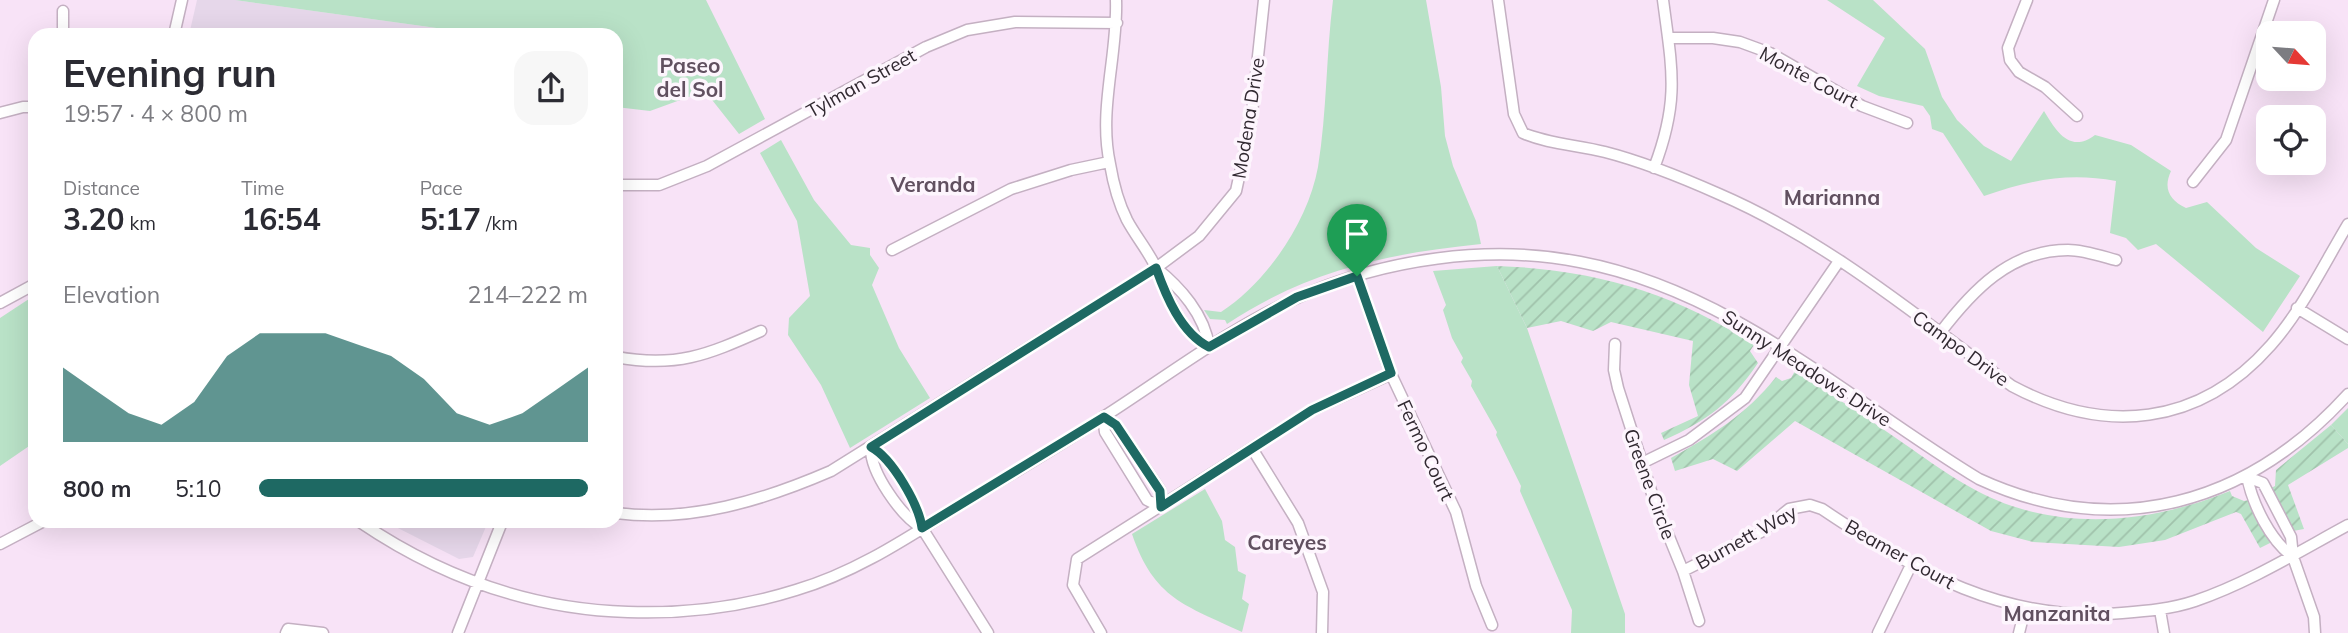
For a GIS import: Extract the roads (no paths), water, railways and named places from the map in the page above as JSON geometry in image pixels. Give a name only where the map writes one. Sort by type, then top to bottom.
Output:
[{"type":"street","points":[[176,28],[182,0]]},
{"type":"street","points":[[1116,0],[1117,23],[1107,104],[1109,162],[1125,218],[1156,268],[1177,285],[1207,331],[1209,347]]},
{"type":"street","name":"Modena Drive","points":[[623,513],[688,514],[746,501],[821,475],[871,447],[1156,268],[1199,236],[1236,191],[1251,122],[1264,0]]},
{"type":"street","name":"Campo Drive","points":[[1498,0],[1514,114],[1523,133],[1540,141],[1608,153],[1654,168],[1766,216],[1839,261],[2012,386],[2040,401],[2078,414],[2118,417],[2152,415],[2188,405],[2227,385],[2251,367],[2273,343],[2348,224]]},
{"type":"street","points":[[1654,168],[1672,111],[1674,83],[1663,0]]},
{"type":"street","points":[[2027,0],[2008,48],[2010,60],[2019,72],[2045,87],[2077,116]]},
{"type":"street","points":[[2193,182],[2226,140],[2274,0]]},
{"type":"street","points":[[63,11],[63,28]]},
{"type":"street","name":"Tylman Street","points":[[623,185],[659,185],[707,166],[926,47],[967,30],[1014,22],[1117,23]]},
{"type":"street","name":"Monte Court","points":[[1668,38],[1713,38],[1740,42],[1770,53],[1862,106],[1907,123]]},
{"type":"street","points":[[0,113],[28,107]]},
{"type":"street","points":[[892,250],[1011,189],[1058,173],[1109,162]]},
{"type":"street","points":[[1940,334],[1968,298],[2019,260],[2045,252],[2070,250],[2116,260]]},
{"type":"street","name":"Sunny Meadows Drive","points":[[370,528],[423,560],[478,584],[569,608],[663,613],[708,609],[798,590],[882,554],[1104,417],[1209,347],[1297,297],[1357,276],[1448,257],[1523,256],[1578,261],[1634,275],[1681,293],[1716,308],[1781,348],[1979,480],[2008,493],[2059,508],[2096,511],[2140,508],[2247,477],[2317,426],[2348,394]]},
{"type":"street","points":[[1642,463],[1689,440],[1745,398],[1839,261]]},
{"type":"street","name":"Fermo Court","points":[[1357,276],[1391,373],[1456,512],[1476,586],[1492,625]]},
{"type":"street","points":[[0,303],[28,288]]},
{"type":"street","points":[[2297,308],[2348,339]]},
{"type":"street","points":[[623,358],[652,363],[708,355],[761,331]]},
{"type":"street","name":"Greene Circle","points":[[1615,344],[1614,370],[1642,463],[1699,621]]},
{"type":"street","points":[[1101,633],[1073,585],[1077,559],[1253,450],[1312,410],[1391,373]]},
{"type":"street","points":[[1104,417],[1105,432],[1147,499],[1161,507]]},
{"type":"street","points":[[871,447],[882,453],[920,512],[922,528],[988,633]]},
{"type":"street","points":[[1253,450],[1298,523],[1324,592],[1321,633]]},
{"type":"street","points":[[2247,477],[2263,483],[2291,537],[2293,557],[2307,590],[2315,633]]},
{"type":"street","name":"Burnett Way","points":[[1683,571],[1761,532],[1789,509],[1810,505]]},
{"type":"street","name":"Beamer Court","points":[[1810,505],[1822,509],[1911,565],[1959,588],[2025,609],[2101,615],[2161,610],[2194,601],[2251,579],[2348,525]]},
{"type":"street","points":[[0,544],[31,528]]},
{"type":"street","points":[[458,633],[500,528]]},
{"type":"street","points":[[1878,633],[1911,565]]},
{"type":"street","points":[[2019,633],[2025,609]]},
{"type":"street","points":[[2161,610],[2164,633]]},
{"type":"street","points":[[287,631],[323,633]]},
{"type":"district","name":"Paseo del Sol","points":[[690,77]]},
{"type":"district","name":"Veranda","points":[[933,184]]},
{"type":"district","name":"Marianna","points":[[1832,197]]},
{"type":"district","name":"Careyes","points":[[1287,542]]},
{"type":"district","name":"Manzanita","points":[[2057,613]]}]
